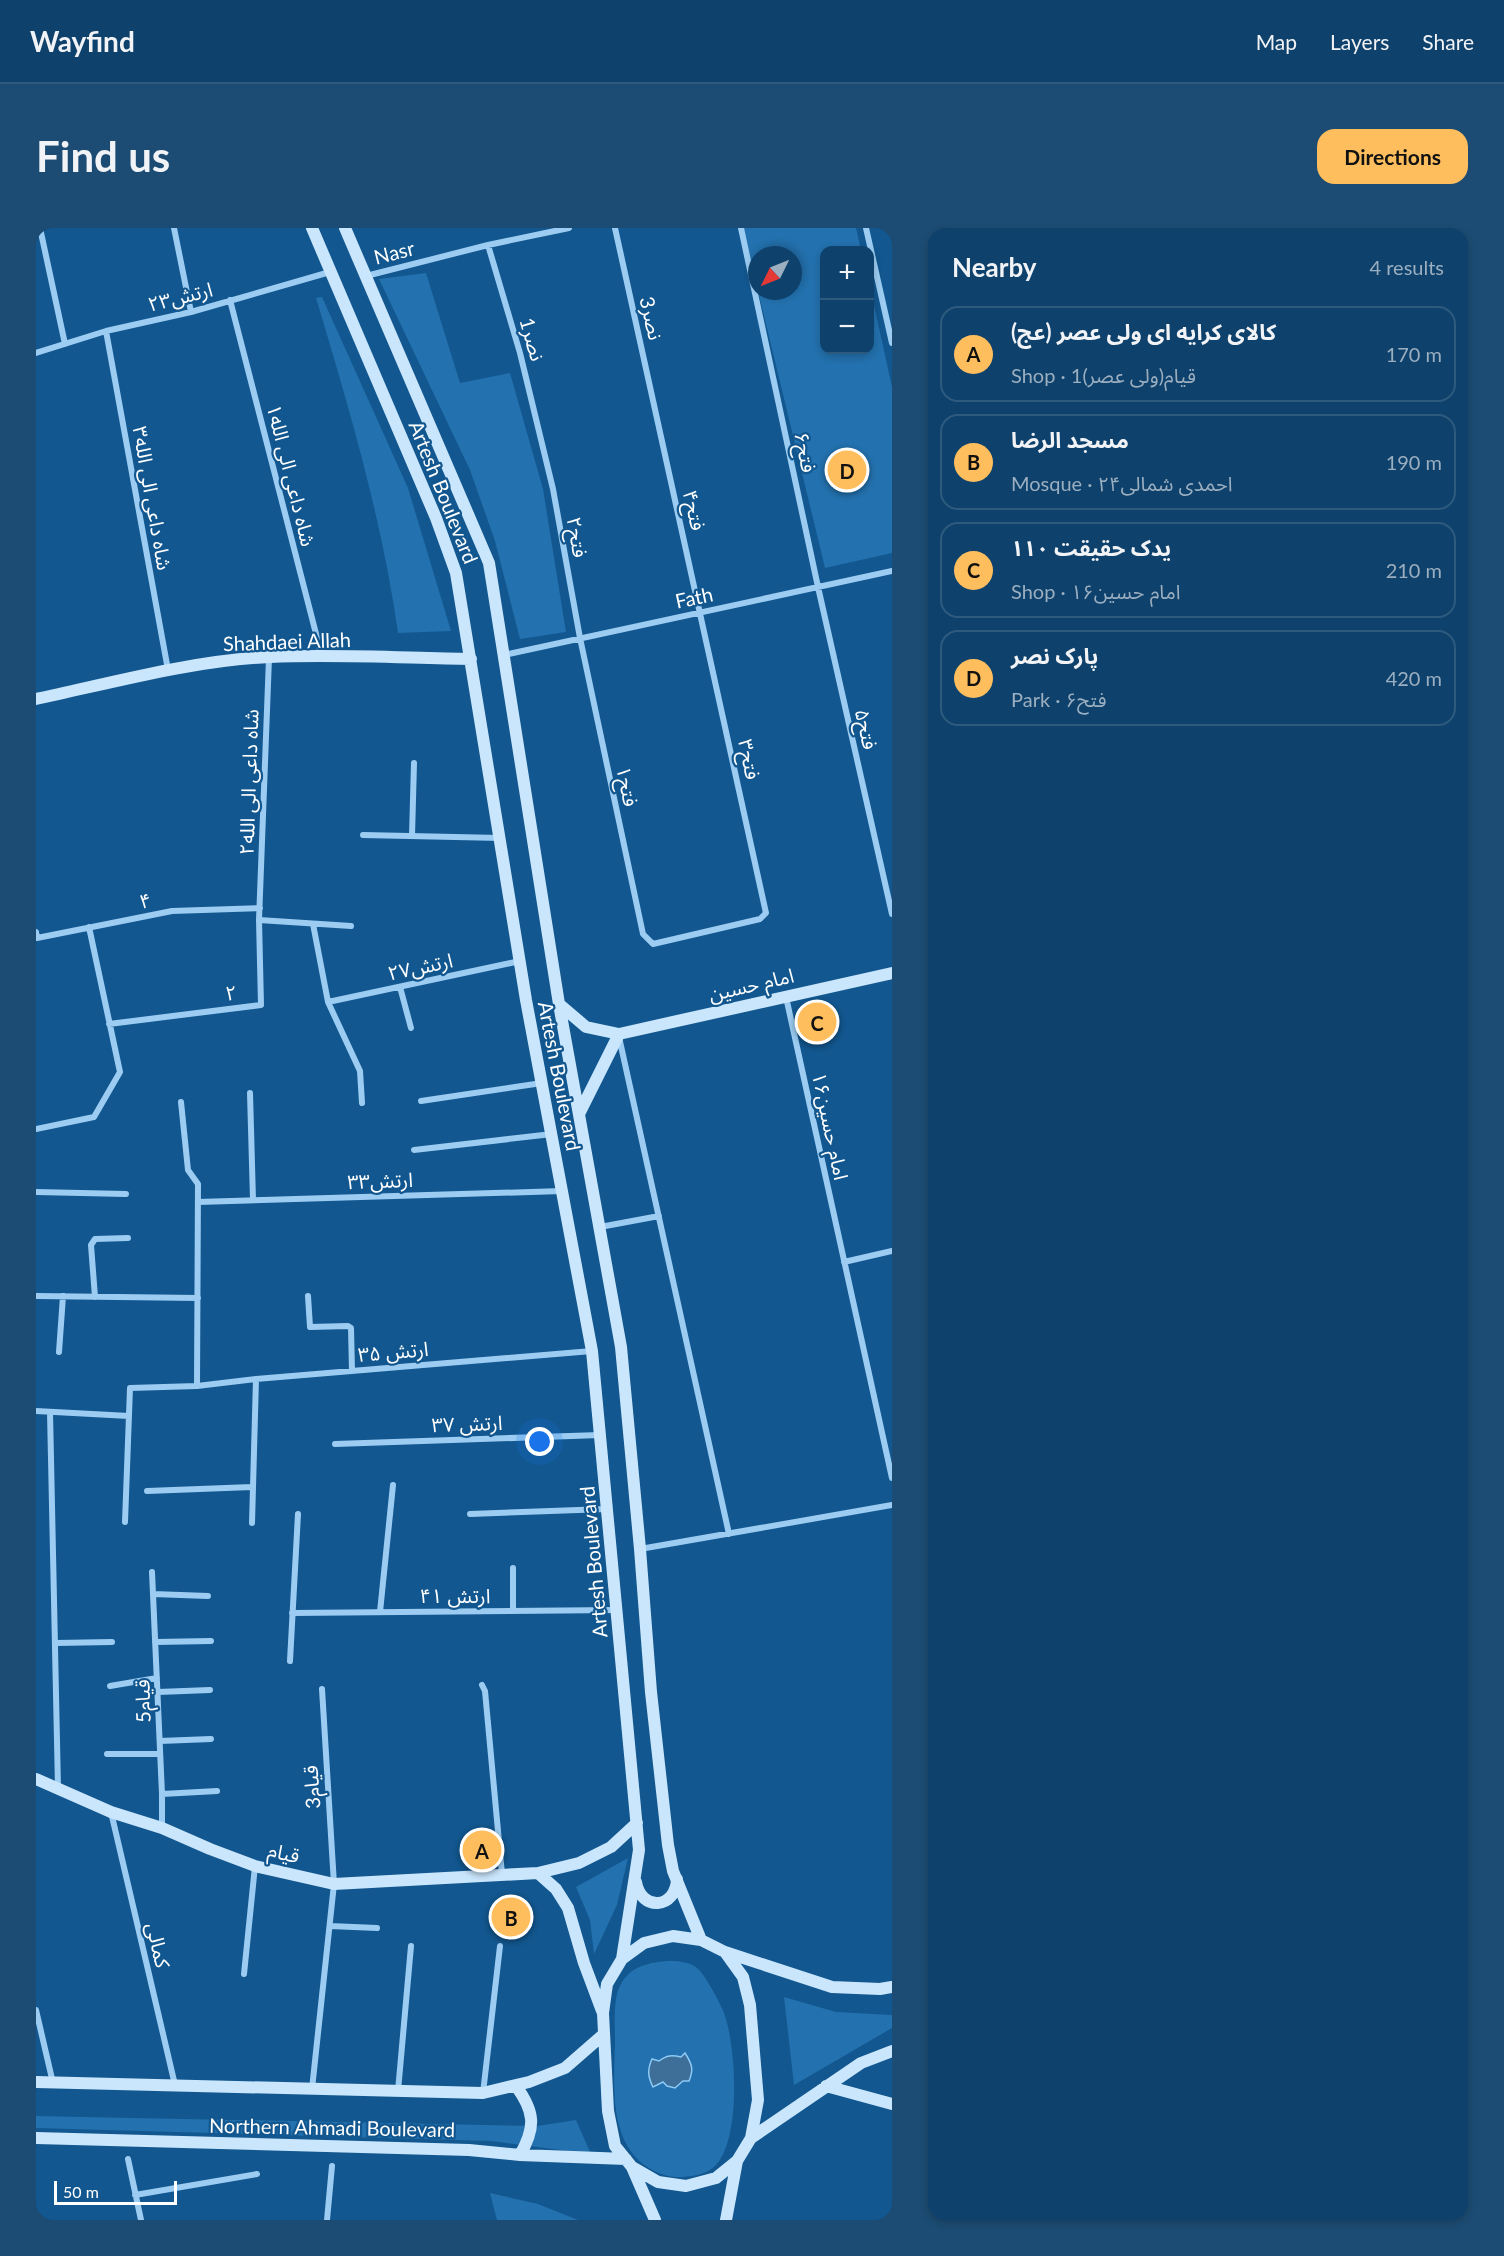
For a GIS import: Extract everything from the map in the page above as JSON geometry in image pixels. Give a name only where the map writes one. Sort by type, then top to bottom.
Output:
[{"type":"main road","name":"Artesh Boulevard","points":[[312,228],[436,518],[456,573],[520,961],[592,1351],[639,1850],[622,1959]]},
{"type":"main road","name":"Artesh Boulevard","points":[[345,228],[489,563],[559,1004],[621,1347],[651,1692],[668,1845],[673,1871],[701,1940]]},
{"type":"main road","name":"Shahdaei Allah","points":[[36,699],[168,672],[269,657],[471,659]]},
{"type":"main road","name":"امام حسین","points":[[619,1034],[892,973]]},
{"type":"main road","points":[[559,1004],[586,1027],[619,1034],[579,1114]]},
{"type":"main road","name":"قیام","points":[[36,1779],[111,1812],[162,1828],[255,1866],[334,1884],[538,1873],[579,1863],[611,1847],[637,1823]]},
{"type":"main road","points":[[538,1873],[556,1889],[568,1908],[584,1963],[603,2013]]},
{"type":"main road","points":[[635,1874],[638,1891],[651,1903],[661,1903],[669,1899],[677,1889],[677,1877]]},
{"type":"main road","points":[[655,2220],[629,2163],[615,2146],[608,2110],[603,2013],[607,1984],[622,1959],[644,1943],[673,1936],[701,1940],[725,1952],[832,1987],[892,1988]]},
{"type":"main road","points":[[629,2163],[658,2182],[686,2186],[716,2178],[737,2161],[751,2138],[758,2100],[750,2005],[743,1977],[725,1952]]},
{"type":"main road","name":"Northern Ahmadi Boulevard","points":[[36,2082],[483,2094],[516,2086],[565,2068],[604,2034]]},
{"type":"main road","points":[[751,2138],[861,2063],[892,2051]]},
{"type":"main road","points":[[516,2086],[527,2101],[532,2120],[530,2139],[520,2155]]},
{"type":"main road","points":[[825,2086],[892,2104]]},
{"type":"main road","name":"Northern Ahmadi Boulevard","points":[[36,2138],[470,2150],[629,2163]]},
{"type":"main road","points":[[726,2220],[737,2161]]},
{"type":"street","points":[[40,228],[65,344]]},
{"type":"street","points":[[174,228],[192,312]]},
{"type":"street","name":"Nasr","points":[[366,276],[488,245],[569,228]]},
{"type":"street","name":"3نصر","points":[[615,228],[657,416]]},
{"type":"street","name":"۶فتح","points":[[741,228],[818,587]]},
{"type":"street","points":[[867,228],[892,343]]},
{"type":"street","name":"1نصر","points":[[488,245],[520,353],[542,443]]},
{"type":"street","name":"ارتش۲۳","points":[[36,353],[106,331],[192,312],[331,271]]},
{"type":"street","name":"شاه داعی الی الله۱","points":[[230,300],[322,657]]},
{"type":"street","name":"شاه داعی الی الله۳","points":[[106,331],[168,672]]},
{"type":"street","name":"فتح۴","points":[[657,416],[701,612]]},
{"type":"street","name":"۲فتح","points":[[542,443],[580,638]]},
{"type":"street","name":"Fath","points":[[504,655],[892,571]]},
{"type":"street","name":"۵فتح","points":[[818,587],[892,914]]},
{"type":"street","name":"۳فتح","points":[[647,939],[653,944],[760,919],[766,913],[701,612]]},
{"type":"street","name":"۱فتح","points":[[580,638],[643,934],[647,939]]},
{"type":"street","name":"شاه داعی الی الله۲","points":[[260,908],[269,657]]},
{"type":"street","points":[[412,836],[414,763]]},
{"type":"street","points":[[363,835],[501,837]]},
{"type":"street","name":"۲","points":[[109,1024],[261,1005],[260,908]]},
{"type":"street","name":"۴","points":[[37,935],[172,911],[260,908]]},
{"type":"street","points":[[259,920],[351,926]]},
{"type":"street","points":[[313,924],[328,1002],[360,1071],[362,1103]]},
{"type":"street","points":[[36,1129],[94,1117],[120,1072],[89,927]]},
{"type":"street","name":"ارتش۲۷","points":[[328,1002],[520,961]]},
{"type":"street","points":[[400,987],[411,1028]]},
{"type":"street","name":"امام حسین۱۶","points":[[786,997],[892,1478]]},
{"type":"street","points":[[619,1034],[729,1534]]},
{"type":"street","points":[[421,1101],[542,1083]]},
{"type":"street","points":[[250,1094],[253,1200]]},
{"type":"street","points":[[181,1102],[188,1170],[198,1184],[197,1386]]},
{"type":"street","points":[[414,1150],[552,1134]]},
{"type":"street","name":"ارتش۳۳","points":[[198,1202],[562,1191]]},
{"type":"street","points":[[36,1192],[126,1194]]},
{"type":"street","points":[[600,1227],[659,1216]]},
{"type":"street","points":[[95,1297],[91,1245],[95,1239],[128,1238]]},
{"type":"street","points":[[844,1262],[892,1251]]},
{"type":"street","points":[[36,1296],[198,1298]]},
{"type":"street","points":[[59,1352],[63,1296]]},
{"type":"street","points":[[308,1296],[310,1327],[348,1326],[351,1328],[352,1371]]},
{"type":"street","name":"ارتش ۳۵","points":[[129,1416],[130,1388],[197,1386],[592,1351]]},
{"type":"street","points":[[252,1523],[256,1379]]},
{"type":"street","points":[[36,1411],[129,1416],[125,1522]]},
{"type":"street","points":[[50,1412],[58,1788]]},
{"type":"street","name":"ارتش ۳۷","points":[[335,1444],[600,1435]]},
{"type":"street","points":[[380,1612],[393,1485]]},
{"type":"street","points":[[147,1491],[252,1487]]},
{"type":"street","points":[[640,1549],[892,1505]]},
{"type":"street","points":[[470,1514],[608,1509]]},
{"type":"street","points":[[290,1661],[298,1514]]},
{"type":"street","points":[[513,1568],[513,1611]]},
{"type":"street","name":"قیام5","points":[[152,1572],[162,1828]]},
{"type":"street","points":[[153,1594],[208,1596]]},
{"type":"street","name":"ارتش ۴۱","points":[[292,1612],[617,1610]]},
{"type":"street","points":[[155,1642],[211,1641]]},
{"type":"street","points":[[56,1643],[112,1642]]},
{"type":"street","points":[[110,1686],[157,1678]]},
{"type":"street","points":[[482,1685],[485,1691],[502,1874]]},
{"type":"street","name":"قیام3","points":[[312,2090],[334,1884],[322,1689]]},
{"type":"street","points":[[158,1692],[210,1690]]},
{"type":"street","points":[[160,1741],[211,1739]]},
{"type":"street","points":[[107,1754],[160,1754]]},
{"type":"street","points":[[162,1794],[217,1791]]},
{"type":"street","name":"کمالی","points":[[111,1812],[175,2086]]},
{"type":"street","points":[[244,1974],[255,1866]]},
{"type":"street","points":[[330,1926],[377,1928]]},
{"type":"street","points":[[398,2091],[411,1946]]},
{"type":"street","points":[[483,2094],[500,1946]]},
{"type":"street","points":[[36,2010],[53,2084]]},
{"type":"street","points":[[128,2159],[141,2220]]},
{"type":"street","points":[[327,2220],[332,2166]]},
{"type":"street","points":[[135,2195],[257,2174]]},
{"type":"shaded area","points":[[743,228],[856,228],[860,246],[820,246],[820,354],[874,354],[874,305],[892,387],[892,553],[825,568],[760,300],[802,300],[802,246],[748,246],[748,249]]},
{"type":"shaded area","points":[[426,273],[460,383],[510,373],[543,489],[566,632],[520,639],[495,541],[470,470],[379,279]]},
{"type":"shaded area","points":[[322,297],[408,488],[451,631],[398,633],[374,506],[316,298]]},
{"type":"shaded area","points":[[628,1858],[617,1905],[594,1954],[590,1920],[576,1887]]},
{"type":"shaded area","points":[[667,1961],[694,1966],[709,1984],[726,2019],[734,2073],[733,2115],[730,2135],[724,2152],[709,2171],[683,2177],[657,2172],[636,2157],[626,2144],[616,2111],[615,2015],[619,1988],[627,1975],[638,1967]]},
{"type":"shaded area","points":[[784,1997],[836,2012],[892,2015],[892,2028],[794,2085]]},
{"type":"shaded area","points":[[685,2053],[692,2067],[689,2081],[683,2081],[675,2088],[663,2082],[653,2087],[649,2073],[652,2059],[659,2061],[670,2056],[681,2057]]},
{"type":"shaded area","points":[[36,2116],[537,2126],[576,2120],[591,2154],[491,2141],[36,2128]]},
{"type":"shaded area","points":[[490,2193],[538,2204],[578,2220],[497,2220]]},
{"type":"place","name":"پارک نصر","points":[[847,470]]},
{"type":"place","name":"یدک حقیقت ۱۱۰","points":[[817,1022]]},
{"type":"place","name":"کالای کرایه ای ولی عصر (عج)","points":[[482,1850]]},
{"type":"place","name":"مسجد الرضا","points":[[511,1917]]}]
